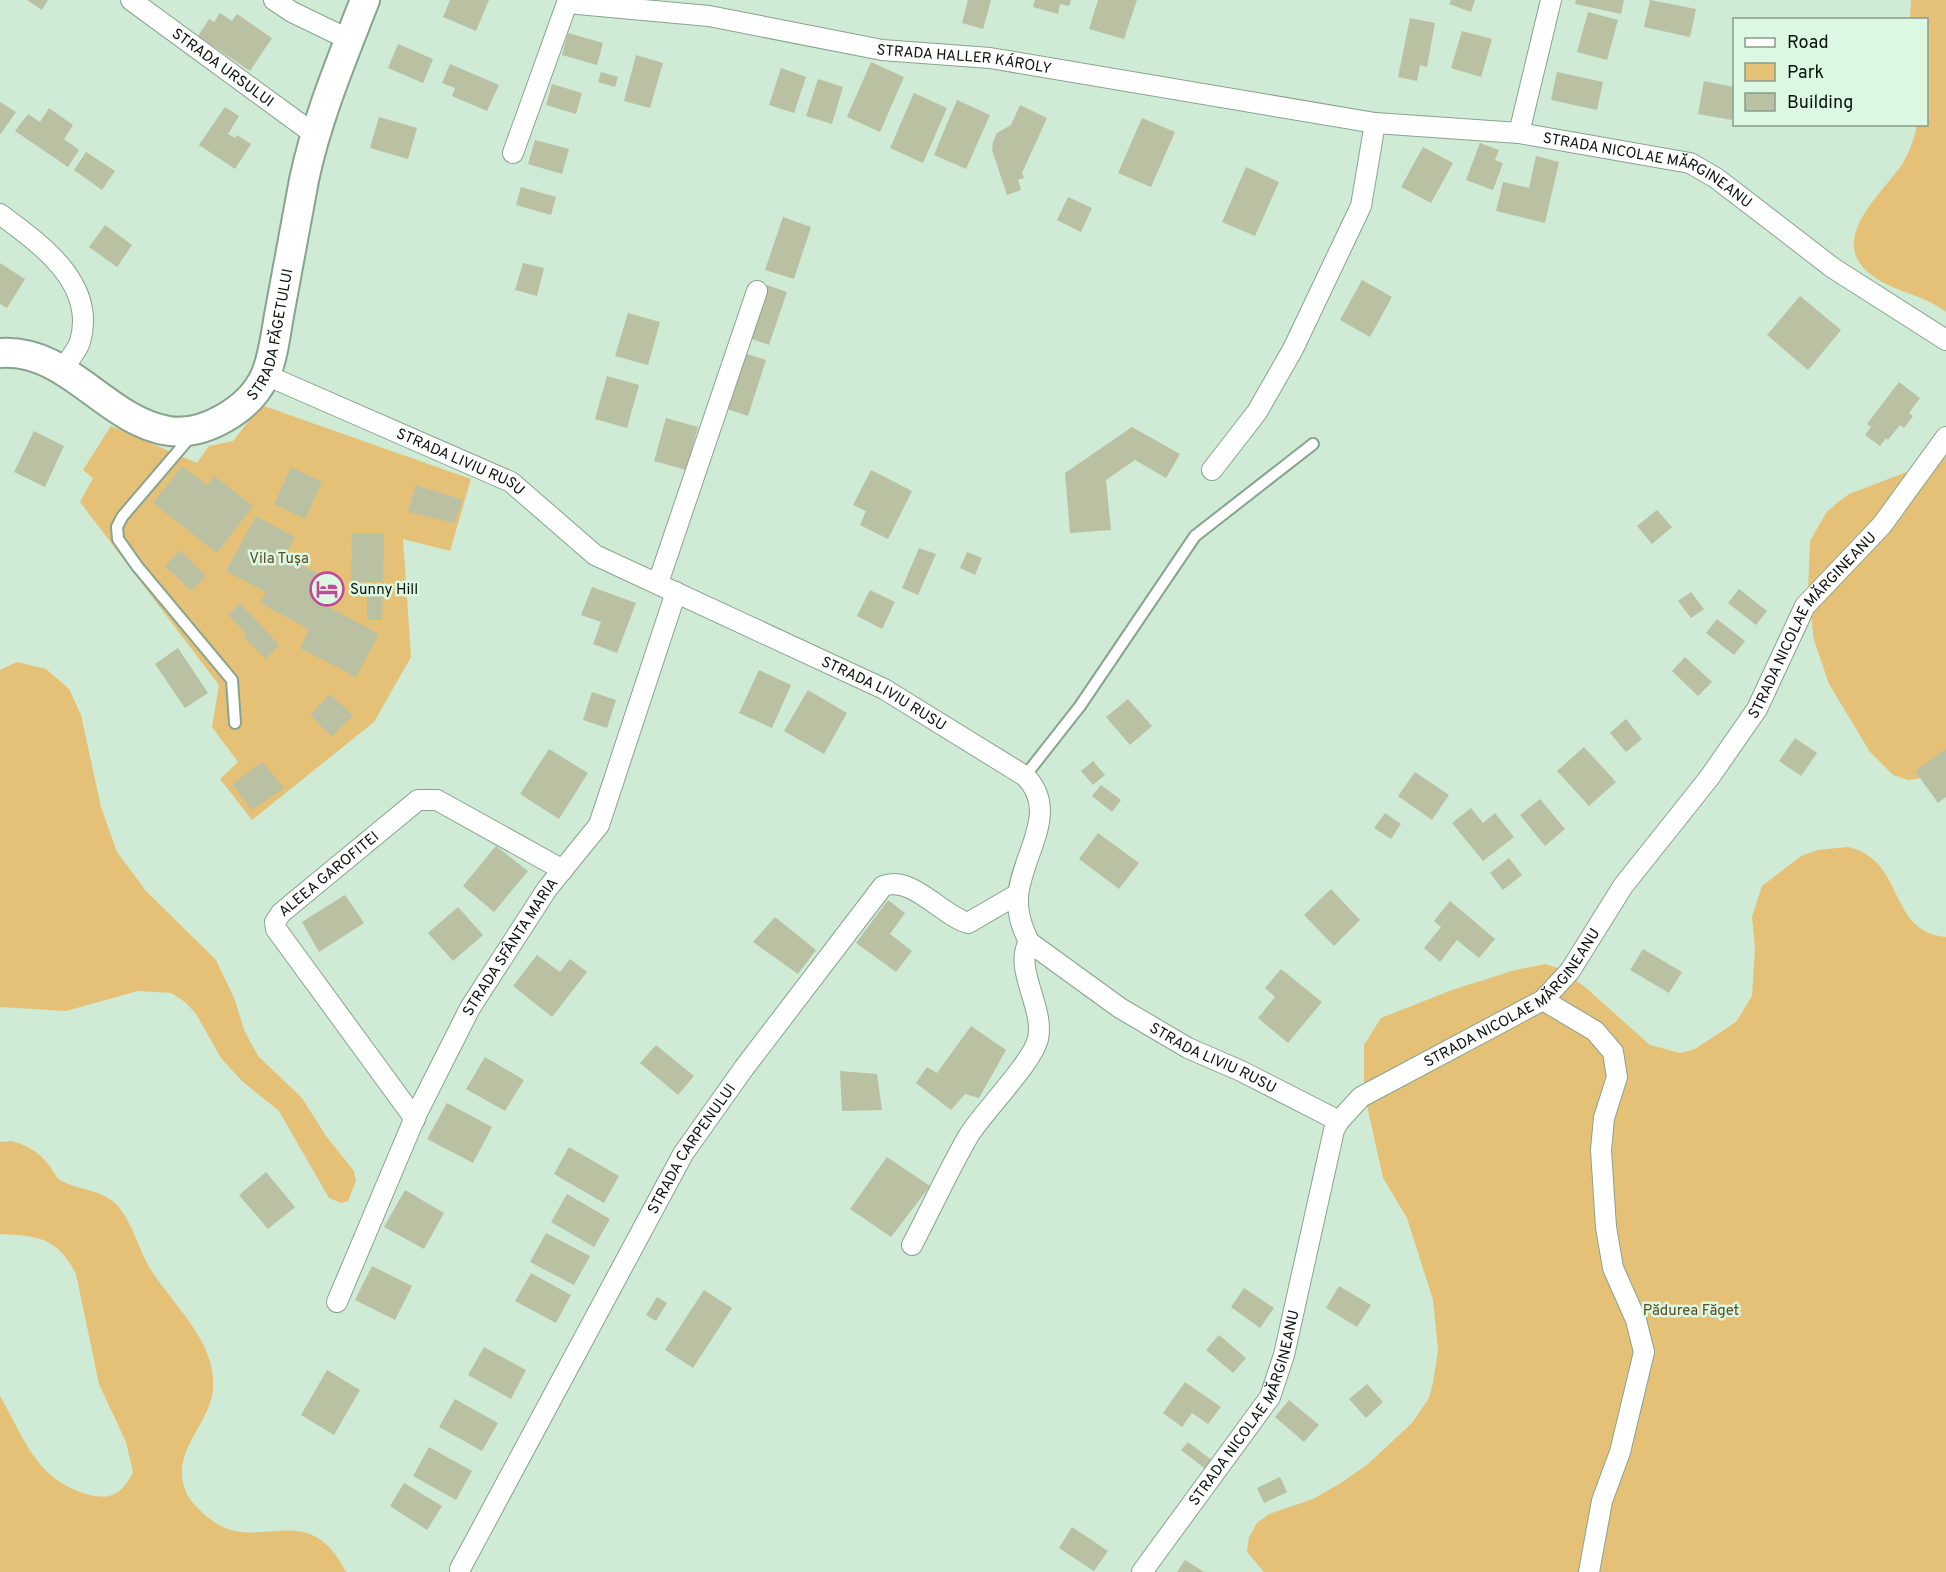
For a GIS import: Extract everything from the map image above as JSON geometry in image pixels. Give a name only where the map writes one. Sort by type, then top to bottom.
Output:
[{"type":"main road","name":"STRADA FĂGETULUI","points":[[0,353],[24,353],[62,369],[117,409],[149,427],[172,431],[201,430],[221,422],[257,389],[266,375],[314,134],[364,0]]},
{"type":"street","name":"STRADA URSULUI","points":[[131,0],[314,134]]},
{"type":"street","points":[[274,0],[292,12],[350,40]]},
{"type":"street","points":[[1519,133],[1551,0]]},
{"type":"street","name":"STRADA HALLER KÁROLY","points":[[513,153],[567,3],[709,16],[882,50],[990,58],[1375,123],[1519,133]]},
{"type":"street","points":[[1212,470],[1257,411],[1293,349],[1361,206],[1375,123]]},
{"type":"street","name":"STRADA NICOLAE MĂRGINEANU","points":[[1519,133],[1690,163],[1716,178],[1833,268],[1946,340]]},
{"type":"street","points":[[0,214],[36,241],[70,275],[82,311],[80,343],[62,369]]},
{"type":"street","points":[[658,583],[757,291]]},
{"type":"street","name":"STRADA LIVIU RUSU","points":[[266,375],[511,482],[595,555],[884,689],[1025,776],[1036,788],[1042,811],[1018,894],[1021,925],[1029,942],[1120,1008],[1188,1048],[1241,1071],[1339,1121]]},
{"type":"street","name":"STRADA NICOLAE MĂRGINEANU","points":[[1142,1572],[1270,1397],[1284,1355],[1325,1170],[1339,1121],[1360,1097],[1543,1000],[1570,971],[1623,886],[1709,778],[1757,709],[1805,606],[1882,525],[1946,437]]},
{"type":"street","name":"STRADA SFÂNTA MARIA","points":[[337,1302],[415,1119],[470,1008],[547,889],[598,825],[676,592]]},
{"type":"street","name":"ALEEA GAROFITEI","points":[[415,1119],[276,929],[275,922],[281,913],[418,800],[437,800],[563,870]]},
{"type":"street","name":"STRADA CARPENULUI","points":[[460,1569],[683,1154],[744,1068],[883,886],[892,883],[904,885],[956,920],[968,923],[1018,894]]},
{"type":"street","points":[[912,1245],[970,1134],[1024,1063],[1038,1039],[1035,1004],[1023,954],[1029,942]]},
{"type":"street","points":[[1543,1000],[1594,1031],[1613,1052],[1617,1077],[1604,1118],[1602,1150],[1606,1227],[1613,1268],[1636,1320],[1644,1352],[1620,1452],[1602,1501],[1589,1572]]},
{"type":"lane","points":[[188,430],[186,442],[122,517],[117,527],[118,538],[137,566],[232,680],[235,723]]},
{"type":"lane","points":[[1025,776],[1080,706],[1195,536],[1313,444]]},
{"type":"green space","points":[[1911,0],[1946,0],[1946,312],[1927,300],[1888,285],[1869,273],[1858,259],[1854,245],[1856,230],[1863,216],[1903,163],[1912,145],[1917,126],[1928,126],[1928,18],[1910,18]]},
{"type":"green space","name":"Vila Tușa","points":[[261,405],[471,479],[450,551],[403,539],[411,657],[374,722],[252,820],[220,779],[238,762],[212,727],[219,685],[80,502],[93,478],[83,470],[111,426],[197,463],[209,446],[233,441]]},
{"type":"green space","points":[[1946,457],[1946,775],[1908,780],[1893,775],[1870,752],[1829,684],[1814,640],[1808,590],[1810,541],[1826,513],[1849,494]]},
{"type":"green space","points":[[17,662],[46,669],[69,689],[81,715],[101,807],[117,852],[146,891],[216,960],[235,1000],[244,1030],[258,1056],[302,1098],[326,1136],[354,1171],[356,1181],[348,1201],[341,1203],[329,1198],[279,1111],[242,1081],[221,1058],[196,1014],[185,1002],[171,993],[138,991],[66,1011],[0,1007],[0,670]]},
{"type":"green space","name":"Pădurea Făget","points":[[1848,847],[1866,854],[1879,866],[1914,923],[1927,932],[1946,937],[1946,1572],[1264,1572],[1247,1552],[1249,1537],[1257,1523],[1269,1514],[1313,1499],[1368,1464],[1412,1423],[1429,1398],[1433,1383],[1438,1350],[1433,1300],[1407,1218],[1383,1178],[1364,1092],[1364,1045],[1381,1018],[1452,990],[1515,970],[1546,964],[1560,969],[1585,987],[1650,1045],[1680,1053],[1695,1049],[1736,1022],[1752,996],[1755,948],[1752,917],[1762,886],[1801,856],[1817,850]]},
{"type":"green space","points":[[12,1141],[37,1153],[60,1180],[109,1198],[121,1209],[151,1270],[201,1341],[212,1372],[213,1389],[205,1415],[186,1451],[183,1464],[182,1478],[191,1501],[222,1527],[241,1532],[296,1531],[313,1536],[330,1548],[346,1572],[0,1572],[0,1396],[35,1458],[59,1481],[75,1490],[101,1497],[118,1492],[133,1472],[126,1442],[99,1384],[76,1274],[61,1252],[45,1241],[25,1236],[0,1234],[0,1142]]},
{"type":"building","points":[[27,0],[48,0],[42,10]]},
{"type":"building","points":[[450,0],[489,0],[476,31],[443,17]]},
{"type":"building","points":[[968,0],[991,0],[983,29],[962,23]]},
{"type":"building","points":[[1035,0],[1071,0],[1069,6],[1060,4],[1058,14],[1033,7]]},
{"type":"building","points":[[1098,0],[1137,0],[1124,39],[1089,29]]},
{"type":"building","points":[[1451,0],[1475,0],[1471,12],[1449,4]]},
{"type":"building","points":[[1576,0],[1624,0],[1621,14],[1575,4]]},
{"type":"building","points":[[1650,0],[1696,9],[1690,37],[1644,27]]},
{"type":"building","points":[[1588,12],[1618,20],[1607,60],[1577,52]]},
{"type":"building","points":[[220,13],[232,21],[237,14],[272,38],[250,71],[198,36],[209,19],[214,22]]},
{"type":"building","points":[[1410,18],[1435,23],[1427,67],[1420,65],[1417,81],[1398,77]]},
{"type":"building","points":[[1462,31],[1492,39],[1481,77],[1451,68]]},
{"type":"building","points":[[568,33],[603,43],[597,65],[562,55]]},
{"type":"building","points":[[398,44],[433,59],[423,83],[388,68]]},
{"type":"building","points":[[636,55],[663,63],[650,108],[624,101]]},
{"type":"building","points":[[871,62],[904,77],[880,132],[847,117]]},
{"type":"building","points":[[450,64],[499,85],[487,111],[452,96],[455,88],[442,83]]},
{"type":"building","points":[[781,68],[806,77],[794,113],[769,105]]},
{"type":"building","points":[[601,72],[618,77],[615,87],[598,82]]},
{"type":"building","points":[[1557,72],[1603,82],[1597,110],[1551,100]]},
{"type":"building","points":[[818,79],[843,87],[832,124],[806,116]]},
{"type":"building","points":[[1704,81],[1733,87],[1732,120],[1698,114]]},
{"type":"building","points":[[552,84],[582,93],[576,114],[546,105]]},
{"type":"building","points":[[914,93],[947,108],[923,163],[890,148]]},
{"type":"building","points":[[957,100],[990,115],[966,169],[934,155]]},
{"type":"building","points":[[0,102],[16,112],[0,135]]},
{"type":"building","points":[[1020,105],[1047,118],[1022,173],[1024,178],[1018,180],[1021,190],[1007,195],[992,150],[993,142],[997,133],[1011,125]]},
{"type":"building","points":[[225,107],[239,116],[228,134],[235,138],[237,135],[251,144],[235,169],[199,145]]},
{"type":"building","points":[[49,108],[73,125],[64,139],[79,150],[68,167],[15,131],[28,114],[40,122]]},
{"type":"building","points":[[379,117],[417,128],[408,159],[370,148]]},
{"type":"building","points":[[1142,118],[1175,132],[1151,187],[1118,173]]},
{"type":"building","points":[[535,140],[569,149],[562,174],[528,164]]},
{"type":"building","points":[[1480,143],[1499,150],[1495,160],[1503,163],[1493,190],[1466,180]]},
{"type":"building","points":[[1423,147],[1453,163],[1431,203],[1401,187]]},
{"type":"building","points":[[86,152],[115,171],[102,190],[74,170]]},
{"type":"building","points":[[1536,156],[1559,162],[1545,223],[1496,211],[1503,182],[1529,188]]},
{"type":"building","points":[[1246,167],[1279,182],[1255,236],[1222,222]]},
{"type":"building","points":[[521,187],[556,197],[551,215],[516,205]]},
{"type":"building","points":[[1068,197],[1092,208],[1081,232],[1057,220]]},
{"type":"building","points":[[783,217],[811,227],[794,279],[765,270]]},
{"type":"building","points":[[105,225],[132,245],[117,267],[89,247]]},
{"type":"building","points":[[0,263],[25,279],[7,308],[0,304]]},
{"type":"building","points":[[523,263],[544,268],[537,296],[515,290]]},
{"type":"building","points":[[1362,280],[1392,297],[1370,337],[1340,320]]},
{"type":"building","points":[[767,285],[787,292],[769,345],[749,338]]},
{"type":"building","points":[[1800,296],[1841,330],[1808,370],[1767,335]]},
{"type":"building","points":[[628,313],[660,322],[648,365],[615,356]]},
{"type":"building","points":[[744,353],[766,360],[748,416],[727,409]]},
{"type":"building","points":[[607,376],[639,385],[627,428],[595,419]]},
{"type":"building","points":[[1899,382],[1920,398],[1909,413],[1913,416],[1904,428],[1900,425],[1880,446],[1865,435],[1871,427],[1867,424]]},
{"type":"building","points":[[666,418],[698,427],[686,470],[654,461]]},
{"type":"building","points":[[1132,427],[1180,454],[1166,478],[1135,460],[1106,480],[1111,530],[1070,533],[1065,473]]},
{"type":"building","points":[[34,431],[64,446],[45,487],[14,472]]},
{"type":"building","points":[[182,466],[207,485],[214,476],[253,506],[217,553],[153,503]]},
{"type":"building","points":[[291,467],[322,482],[305,519],[274,504]]},
{"type":"building","points":[[871,470],[912,491],[888,539],[860,525],[866,511],[853,505]]},
{"type":"building","points":[[416,485],[463,500],[454,523],[408,512]]},
{"type":"building","points":[[1657,510],[1672,527],[1652,544],[1637,526]]},
{"type":"building","points":[[256,516],[295,537],[285,556],[334,582],[323,604],[379,634],[356,677],[300,648],[309,629],[260,603],[266,592],[226,571]]},
{"type":"building","points":[[352,533],[384,533],[383,582],[351,582]]},
{"type":"building","points":[[919,548],[936,554],[918,595],[902,588]]},
{"type":"building","points":[[180,550],[206,576],[191,591],[165,566]]},
{"type":"building","points":[[967,552],[982,558],[975,575],[960,568]]},
{"type":"building","points":[[592,587],[636,603],[617,653],[593,644],[601,622],[581,615]]},
{"type":"building","points":[[1739,589],[1767,611],[1756,625],[1728,603]]},
{"type":"building","points":[[367,590],[383,590],[382,620],[367,620]]},
{"type":"building","points":[[870,590],[895,602],[882,629],[857,616]]},
{"type":"building","points":[[1691,592],[1704,609],[1691,618],[1678,601]]},
{"type":"building","points":[[240,603],[279,645],[266,659],[243,636],[246,633],[228,615]]},
{"type":"building","points":[[1717,619],[1745,641],[1734,655],[1706,633]]},
{"type":"building","points":[[178,648],[208,693],[185,708],[155,664]]},
{"type":"building","points":[[1685,657],[1712,682],[1698,696],[1672,671]]},
{"type":"building","points":[[759,670],[791,685],[772,728],[739,713]]},
{"type":"building","points":[[808,690],[847,713],[824,754],[784,731]]},
{"type":"building","points":[[592,692],[616,700],[607,728],[583,720]]},
{"type":"building","points":[[330,694],[353,715],[332,737],[310,715]]},
{"type":"building","points":[[1128,699],[1152,726],[1130,745],[1106,717]]},
{"type":"building","points":[[1626,719],[1642,739],[1626,752],[1610,733]]},
{"type":"building","points":[[1795,738],[1817,753],[1801,776],[1779,761]]},
{"type":"building","points":[[1584,747],[1616,782],[1589,806],[1557,771]]},
{"type":"building","points":[[549,749],[588,773],[559,819],[520,794]]},
{"type":"building","points":[[1946,749],[1946,797],[1938,803],[1915,771]]},
{"type":"building","points":[[1093,761],[1105,775],[1093,785],[1081,771]]},
{"type":"building","points":[[262,762],[284,788],[252,810],[232,784]]},
{"type":"building","points":[[1415,772],[1449,795],[1432,820],[1398,796]]},
{"type":"building","points":[[1101,785],[1121,800],[1112,812],[1092,796]]},
{"type":"building","points":[[1540,799],[1565,829],[1545,846],[1520,815]]},
{"type":"building","points":[[1471,808],[1483,823],[1495,813],[1514,837],[1483,861],[1452,823]]},
{"type":"building","points":[[1385,813],[1401,824],[1391,839],[1374,828]]},
{"type":"building","points":[[1098,833],[1139,863],[1119,889],[1079,859]]},
{"type":"building","points":[[496,846],[528,871],[494,912],[463,886]]},
{"type":"building","points":[[1509,858],[1522,875],[1503,890],[1490,873]]},
{"type":"building","points":[[1331,889],[1360,920],[1334,946],[1304,915]]},
{"type":"building","points":[[345,895],[364,923],[319,952],[302,922]]},
{"type":"building","points":[[888,900],[905,913],[890,934],[912,951],[896,972],[856,943]]},
{"type":"building","points":[[1450,901],[1495,939],[1479,958],[1457,940],[1440,962],[1424,948],[1441,927],[1434,921]]},
{"type":"building","points":[[458,907],[483,935],[453,961],[428,933]]},
{"type":"building","points":[[775,917],[816,950],[798,974],[753,942]]},
{"type":"building","points":[[1643,949],[1682,972],[1669,993],[1630,970]]},
{"type":"building","points":[[537,955],[560,972],[570,959],[587,972],[552,1017],[513,986]]},
{"type":"building","points":[[1281,969],[1322,1002],[1288,1043],[1258,1018],[1275,997],[1265,988]]},
{"type":"building","points":[[971,1026],[1006,1050],[979,1098],[965,1094],[951,1110],[916,1083],[927,1067],[937,1073]]},
{"type":"building","points":[[656,1045],[694,1076],[678,1095],[640,1063]]},
{"type":"building","points":[[485,1057],[524,1080],[505,1111],[466,1089]]},
{"type":"building","points":[[840,1071],[877,1074],[882,1110],[842,1111]]},
{"type":"building","points":[[447,1103],[492,1127],[473,1163],[427,1139]]},
{"type":"building","points":[[569,1147],[619,1176],[604,1203],[554,1174]]},
{"type":"building","points":[[887,1157],[930,1186],[891,1237],[850,1209]]},
{"type":"building","points":[[266,1172],[295,1207],[268,1229],[239,1195]]},
{"type":"building","points":[[405,1190],[444,1213],[424,1249],[384,1227]]},
{"type":"building","points":[[567,1194],[610,1219],[594,1247],[551,1222]]},
{"type":"building","points":[[546,1233],[590,1256],[574,1285],[530,1262]]},
{"type":"building","points":[[372,1266],[412,1286],[395,1320],[355,1300]]},
{"type":"building","points":[[531,1273],[571,1295],[556,1323],[515,1301]]},
{"type":"building","points":[[1339,1286],[1371,1305],[1357,1327],[1326,1308]]},
{"type":"building","points":[[1244,1288],[1274,1308],[1260,1328],[1231,1307]]},
{"type":"building","points":[[704,1290],[732,1308],[693,1368],[665,1350]]},
{"type":"building","points":[[657,1297],[667,1303],[656,1321],[646,1315]]},
{"type":"building","points":[[1219,1335],[1246,1358],[1233,1373],[1206,1350]]},
{"type":"building","points":[[484,1347],[526,1370],[511,1399],[468,1375]]},
{"type":"building","points":[[327,1370],[360,1390],[334,1435],[301,1415]]},
{"type":"building","points":[[1185,1382],[1221,1407],[1208,1424],[1192,1413],[1182,1427],[1163,1413]]},
{"type":"building","points":[[1367,1384],[1383,1402],[1366,1418],[1349,1399]]},
{"type":"building","points":[[455,1399],[498,1423],[482,1451],[439,1427]]},
{"type":"building","points":[[1289,1400],[1319,1425],[1304,1442],[1275,1417]]},
{"type":"building","points":[[1188,1442],[1214,1462],[1208,1471],[1181,1450]]},
{"type":"building","points":[[429,1447],[472,1471],[456,1500],[413,1476]]},
{"type":"building","points":[[1280,1477],[1287,1492],[1264,1503],[1257,1488]]},
{"type":"building","points":[[404,1483],[442,1506],[427,1530],[390,1506]]},
{"type":"building","points":[[1072,1527],[1108,1551],[1094,1571],[1059,1548]]},
{"type":"building","points":[[1185,1560],[1204,1572],[1177,1572]]},
{"type":"place","name":"Sunny Hill","points":[[327,589]]}]
